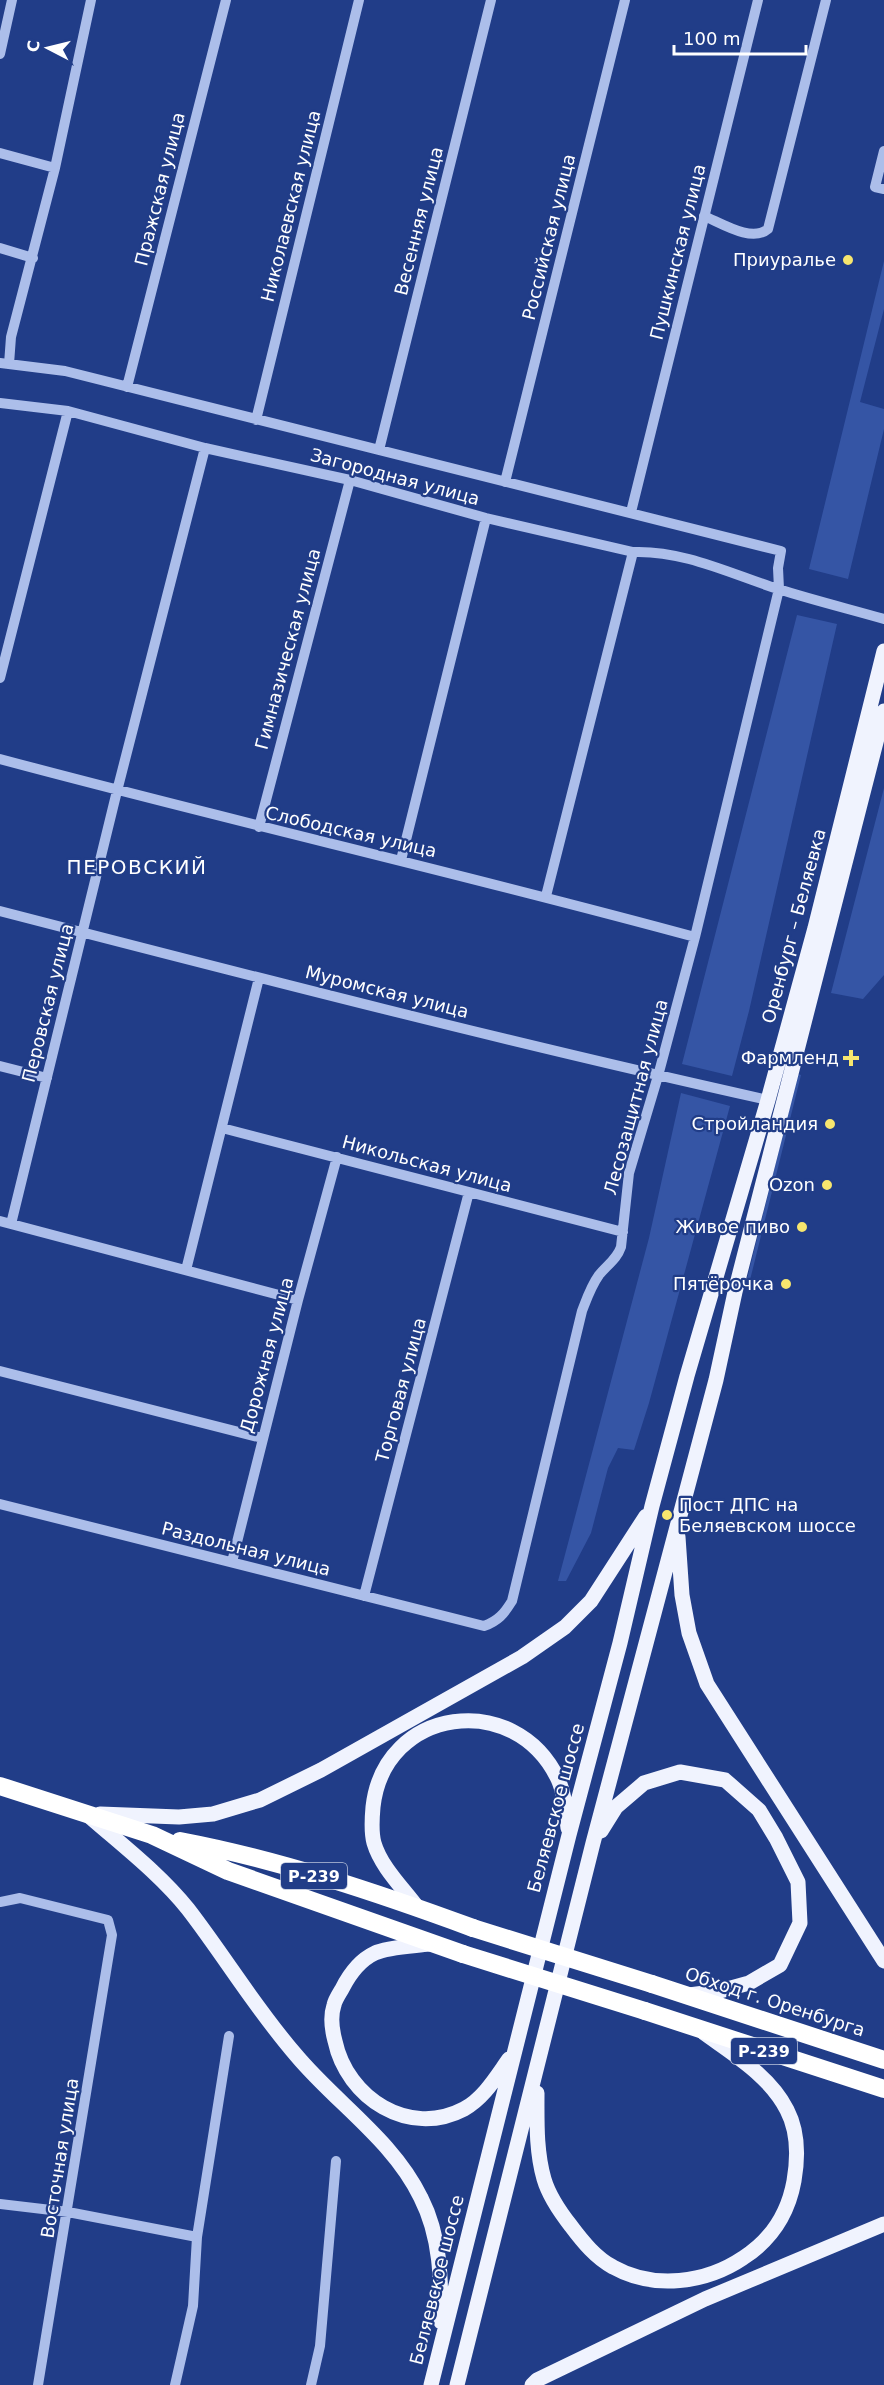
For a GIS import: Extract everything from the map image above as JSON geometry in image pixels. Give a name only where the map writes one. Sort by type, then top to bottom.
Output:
[{"type":"highway","name":"Р-239","points":[[0,1786],[152,1835],[235,1852],[417,1907]]},
{"type":"highway","name":"Р-239","points":[[152,1835],[228,1871],[429,1944],[884,2089]]},
{"type":"highway","name":"Обход г. Оренбурга","points":[[417,1907],[473,1928],[689,1995],[884,2060]]},
{"type":"main road","name":"Оренбург – Беляевка","points":[[727,1244],[815,928],[884,651]]},
{"type":"main road","name":"Оренбург – Беляевка","points":[[677,1522],[716,1380],[746,1249],[884,711]]},
{"type":"main road","name":"Беляевское шоссе","points":[[431,2385],[569,1835],[620,1643],[652,1506],[687,1376],[727,1244]]},
{"type":"main road","points":[[86,1814],[179,1817],[213,1814],[261,1800],[321,1770],[522,1657],[565,1627],[591,1601],[652,1506]]},
{"type":"main road","points":[[457,2385],[593,1843],[677,1522]]},
{"type":"main road","points":[[677,1522],[682,1595],[688,1624],[707,1684],[884,1961]]},
{"type":"main road","points":[[417,1907],[384,1863],[374,1843],[372,1822],[375,1789],[391,1758],[420,1732],[465,1720],[488,1722],[514,1730],[536,1747],[559,1780],[569,1835]]},
{"type":"main road","points":[[593,1843],[616,1808],[644,1783],[680,1772],[725,1780],[759,1810],[798,1882],[801,1923],[780,1965],[748,1983],[720,1991],[689,1995]]},
{"type":"main road","points":[[86,1814],[158,1878],[186,1907],[250,1997],[296,2056],[378,2138],[409,2177],[422,2198],[432,2223],[438,2252],[441,2345]]},
{"type":"main road","points":[[429,1944],[375,1953],[351,1972],[333,2006],[332,2027],[338,2055],[350,2079],[364,2095],[385,2109],[402,2115],[423,2118],[442,2116],[464,2109],[484,2094],[514,2052]]},
{"type":"main road","points":[[538,2063],[538,2149],[545,2180],[560,2212],[583,2242],[613,2267],[633,2276],[683,2281],[706,2277],[729,2268],[760,2247],[781,2221],[792,2192],[798,2162],[795,2136],[787,2109],[748,2064],[699,2030]]},
{"type":"main road","points":[[532,2385],[537,2380],[705,2299],[884,2224]]},
{"type":"street","points":[[0,54],[12,0]]},
{"type":"street","points":[[91,0],[33,258],[6,335],[5,364],[65,371],[631,512]]},
{"type":"street","name":"Пражская улица","points":[[127,387],[226,0]]},
{"type":"street","name":"Николаевская улица","points":[[255,420],[359,0]]},
{"type":"street","name":"Весенняя улица","points":[[379,450],[491,0]]},
{"type":"street","name":"Российская улица","points":[[505,482],[625,0]]},
{"type":"street","name":"Пушкинская улица","points":[[631,512],[758,0]]},
{"type":"street","points":[[704,216],[752,235],[762,235],[768,229],[826,0]]},
{"type":"street","points":[[880,188],[884,151]]},
{"type":"street","points":[[0,153],[55,168]]},
{"type":"street","points":[[0,248],[33,258]]},
{"type":"street","name":"Загородная улица","points":[[0,402],[68,411],[205,448],[350,480],[486,519],[633,552],[655,551],[884,620]]},
{"type":"street","points":[[0,678],[68,411]]},
{"type":"street","name":"Перовская улица","points":[[5,1222],[47,1078],[117,790],[205,448]]},
{"type":"street","name":"Гимназическая улица","points":[[259,827],[350,480]]},
{"type":"street","name":"Лесозащитная улица","points":[[484,1626],[496,1621],[504,1614],[512,1601],[582,1311],[591,1287],[600,1273],[618,1254],[623,1232],[629,1173],[658,1076],[694,937],[779,589],[778,568],[781,551],[631,512]]},
{"type":"street","points":[[401,860],[486,519]]},
{"type":"street","points":[[546,897],[633,552]]},
{"type":"street","name":"Слободская улица","points":[[0,759],[259,827],[546,897],[694,937]]},
{"type":"street","name":"Муромская улица","points":[[0,911],[259,978],[658,1076],[768,1100]]},
{"type":"street","points":[[186,1270],[259,978]]},
{"type":"street","points":[[0,1066],[47,1078]]},
{"type":"street","name":"Никольская улица","points":[[222,1128],[623,1232]]},
{"type":"street","name":"Дорожная улица","points":[[232,1562],[298,1300],[338,1157]]},
{"type":"street","name":"Торговая улица","points":[[364,1596],[470,1192]]},
{"type":"street","points":[[5,1222],[298,1300]]},
{"type":"street","points":[[0,1371],[262,1438]]},
{"type":"street","name":"Раздольная улица","points":[[0,1504],[484,1626]]},
{"type":"street","name":"Восточная улица","points":[[0,1902],[20,1898],[90,1914],[108,1920],[112,1935],[38,2385]]},
{"type":"street","points":[[175,2385],[193,2306],[197,2237],[229,2036]]},
{"type":"street","points":[[311,2385],[320,2346],[336,2161]]},
{"type":"street","points":[[0,2204],[68,2212],[197,2237]]},
{"type":"shaded area","points":[[884,261],[884,309],[860,402],[884,409],[884,429],[848,579],[809,569]]},
{"type":"shaded area","points":[[797,615],[837,624],[749,1011],[732,1076],[682,1064]]},
{"type":"shaded area","points":[[884,788],[884,975],[863,999],[831,993]]},
{"type":"shaded area","points":[[798,1074],[801,1075],[749,1284],[746,1283]]},
{"type":"shaded area","points":[[681,1093],[730,1106],[649,1403],[634,1450],[618,1448],[608,1468],[591,1533],[566,1581],[558,1581],[649,1238]]},
{"type":"place","name":"Приуралье","points":[[848,260]]},
{"type":"place","name":"Фармленд","points":[[851,1058]]},
{"type":"place","name":"Стройландия","points":[[830,1124]]},
{"type":"place","name":"Ozon","points":[[827,1185]]},
{"type":"place","name":"Живое пиво","points":[[802,1227]]},
{"type":"place","name":"Пятёрочка","points":[[786,1284]]},
{"type":"place","name":"Пост ДПС на Беляевском шоссе","points":[[667,1515]]},
{"type":"district","name":"ПЕРОВСКИЙ","points":[[137,867]]}]
